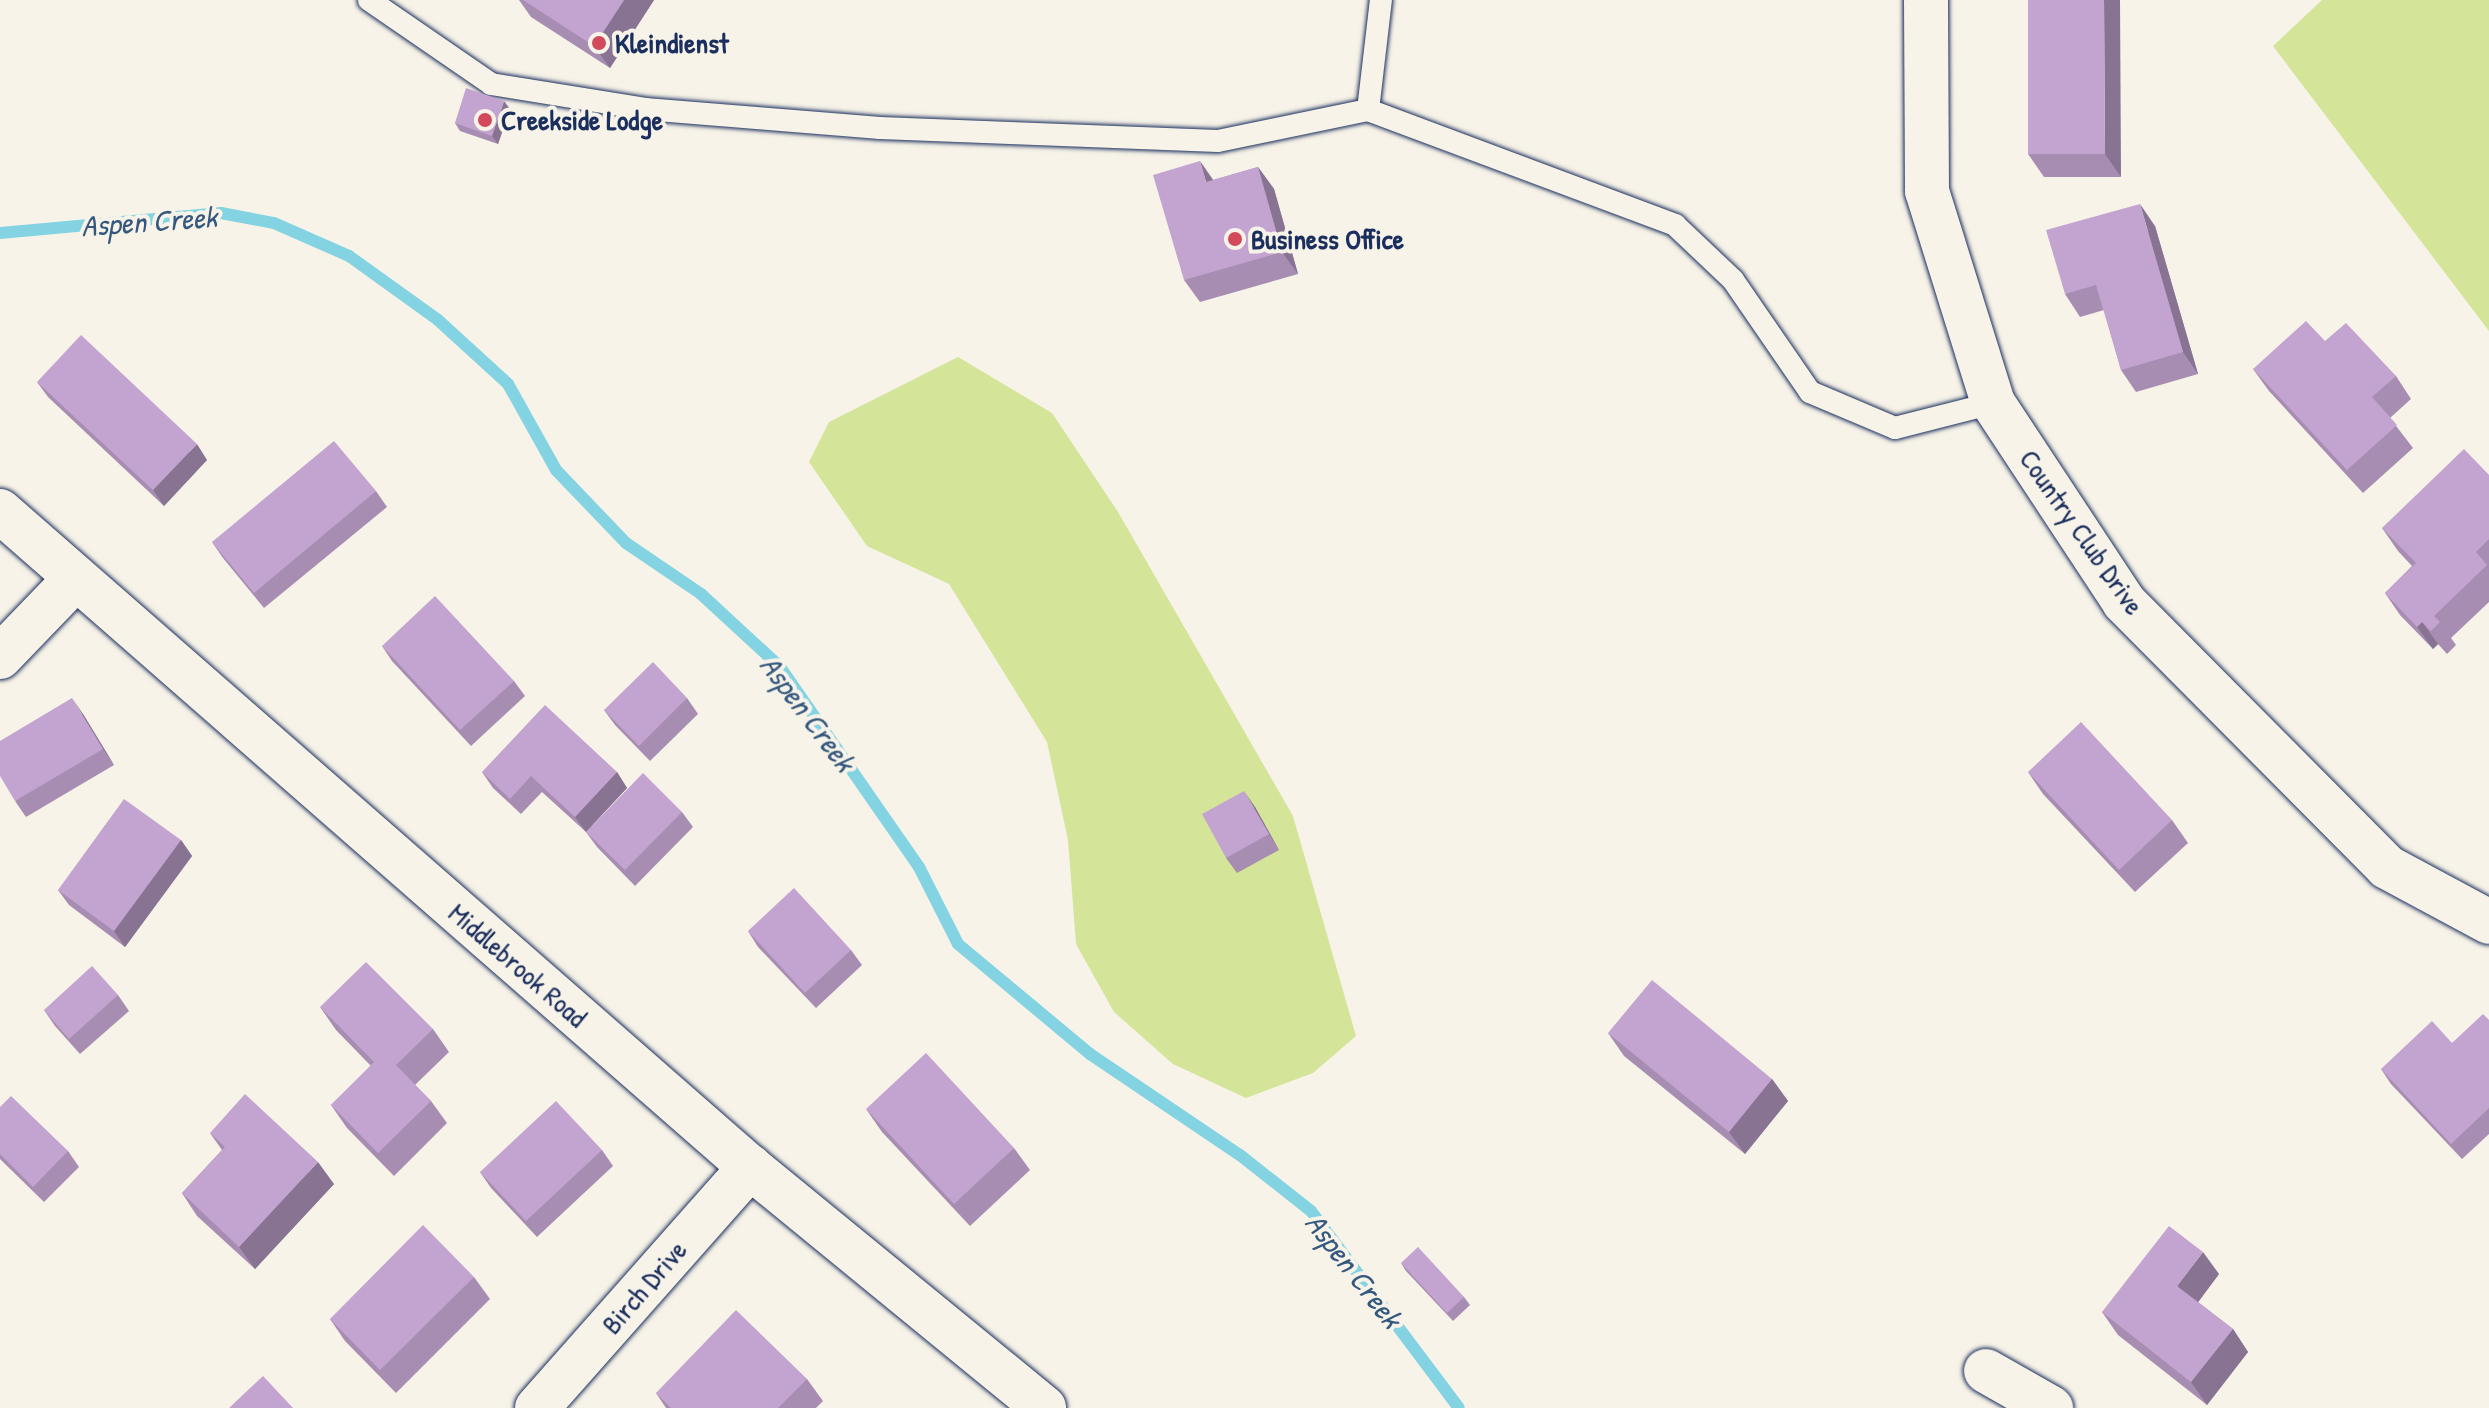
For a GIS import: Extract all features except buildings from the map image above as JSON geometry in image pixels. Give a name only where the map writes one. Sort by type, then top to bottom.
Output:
[{"type":"street","points":[[1925,17],[1959,0]]},
{"type":"street","name":"Country Club Drive","points":[[1925,17],[1927,191],[1993,403],[2124,602],[2387,867],[2489,922]]},
{"type":"street","name":"Middlebrook Road","points":[[0,511],[750,1167],[1044,1408]]},
{"type":"street","points":[[0,657],[75,579]]},
{"type":"street","name":"Birch Drive","points":[[537,1408],[750,1167]]},
{"type":"street","points":[[1986,1371],[2051,1408]]},
{"type":"lane","points":[[369,0],[491,84],[645,109],[880,128],[1218,141],[1368,110],[1675,225],[1733,280],[1810,392],[1895,428],[1993,403]]},
{"type":"lane","points":[[1368,110],[1381,0]]},
{"type":"green space","points":[[2322,0],[2489,0],[2489,331],[2273,46]]},
{"type":"green space","points":[[958,357],[1052,413],[1118,512],[1293,816],[1356,1036],[1313,1073],[1246,1098],[1173,1064],[1114,1012],[1076,944],[1068,840],[1047,742],[949,584],[867,546],[809,462],[829,422]]},
{"type":"waterway","name":"Aspen Creek","points":[[0,233],[221,213],[274,223],[349,256],[438,320],[508,384],[556,470],[626,543],[701,594],[780,667],[919,867],[958,944],[1090,1054],[1240,1155],[1311,1211],[1459,1408]]},
{"type":"place","name":"Kleindienst","points":[[599,43]]},
{"type":"place","name":"Creekside Lodge","points":[[485,120]]},
{"type":"place","name":"Business Office","points":[[1235,239]]}]
